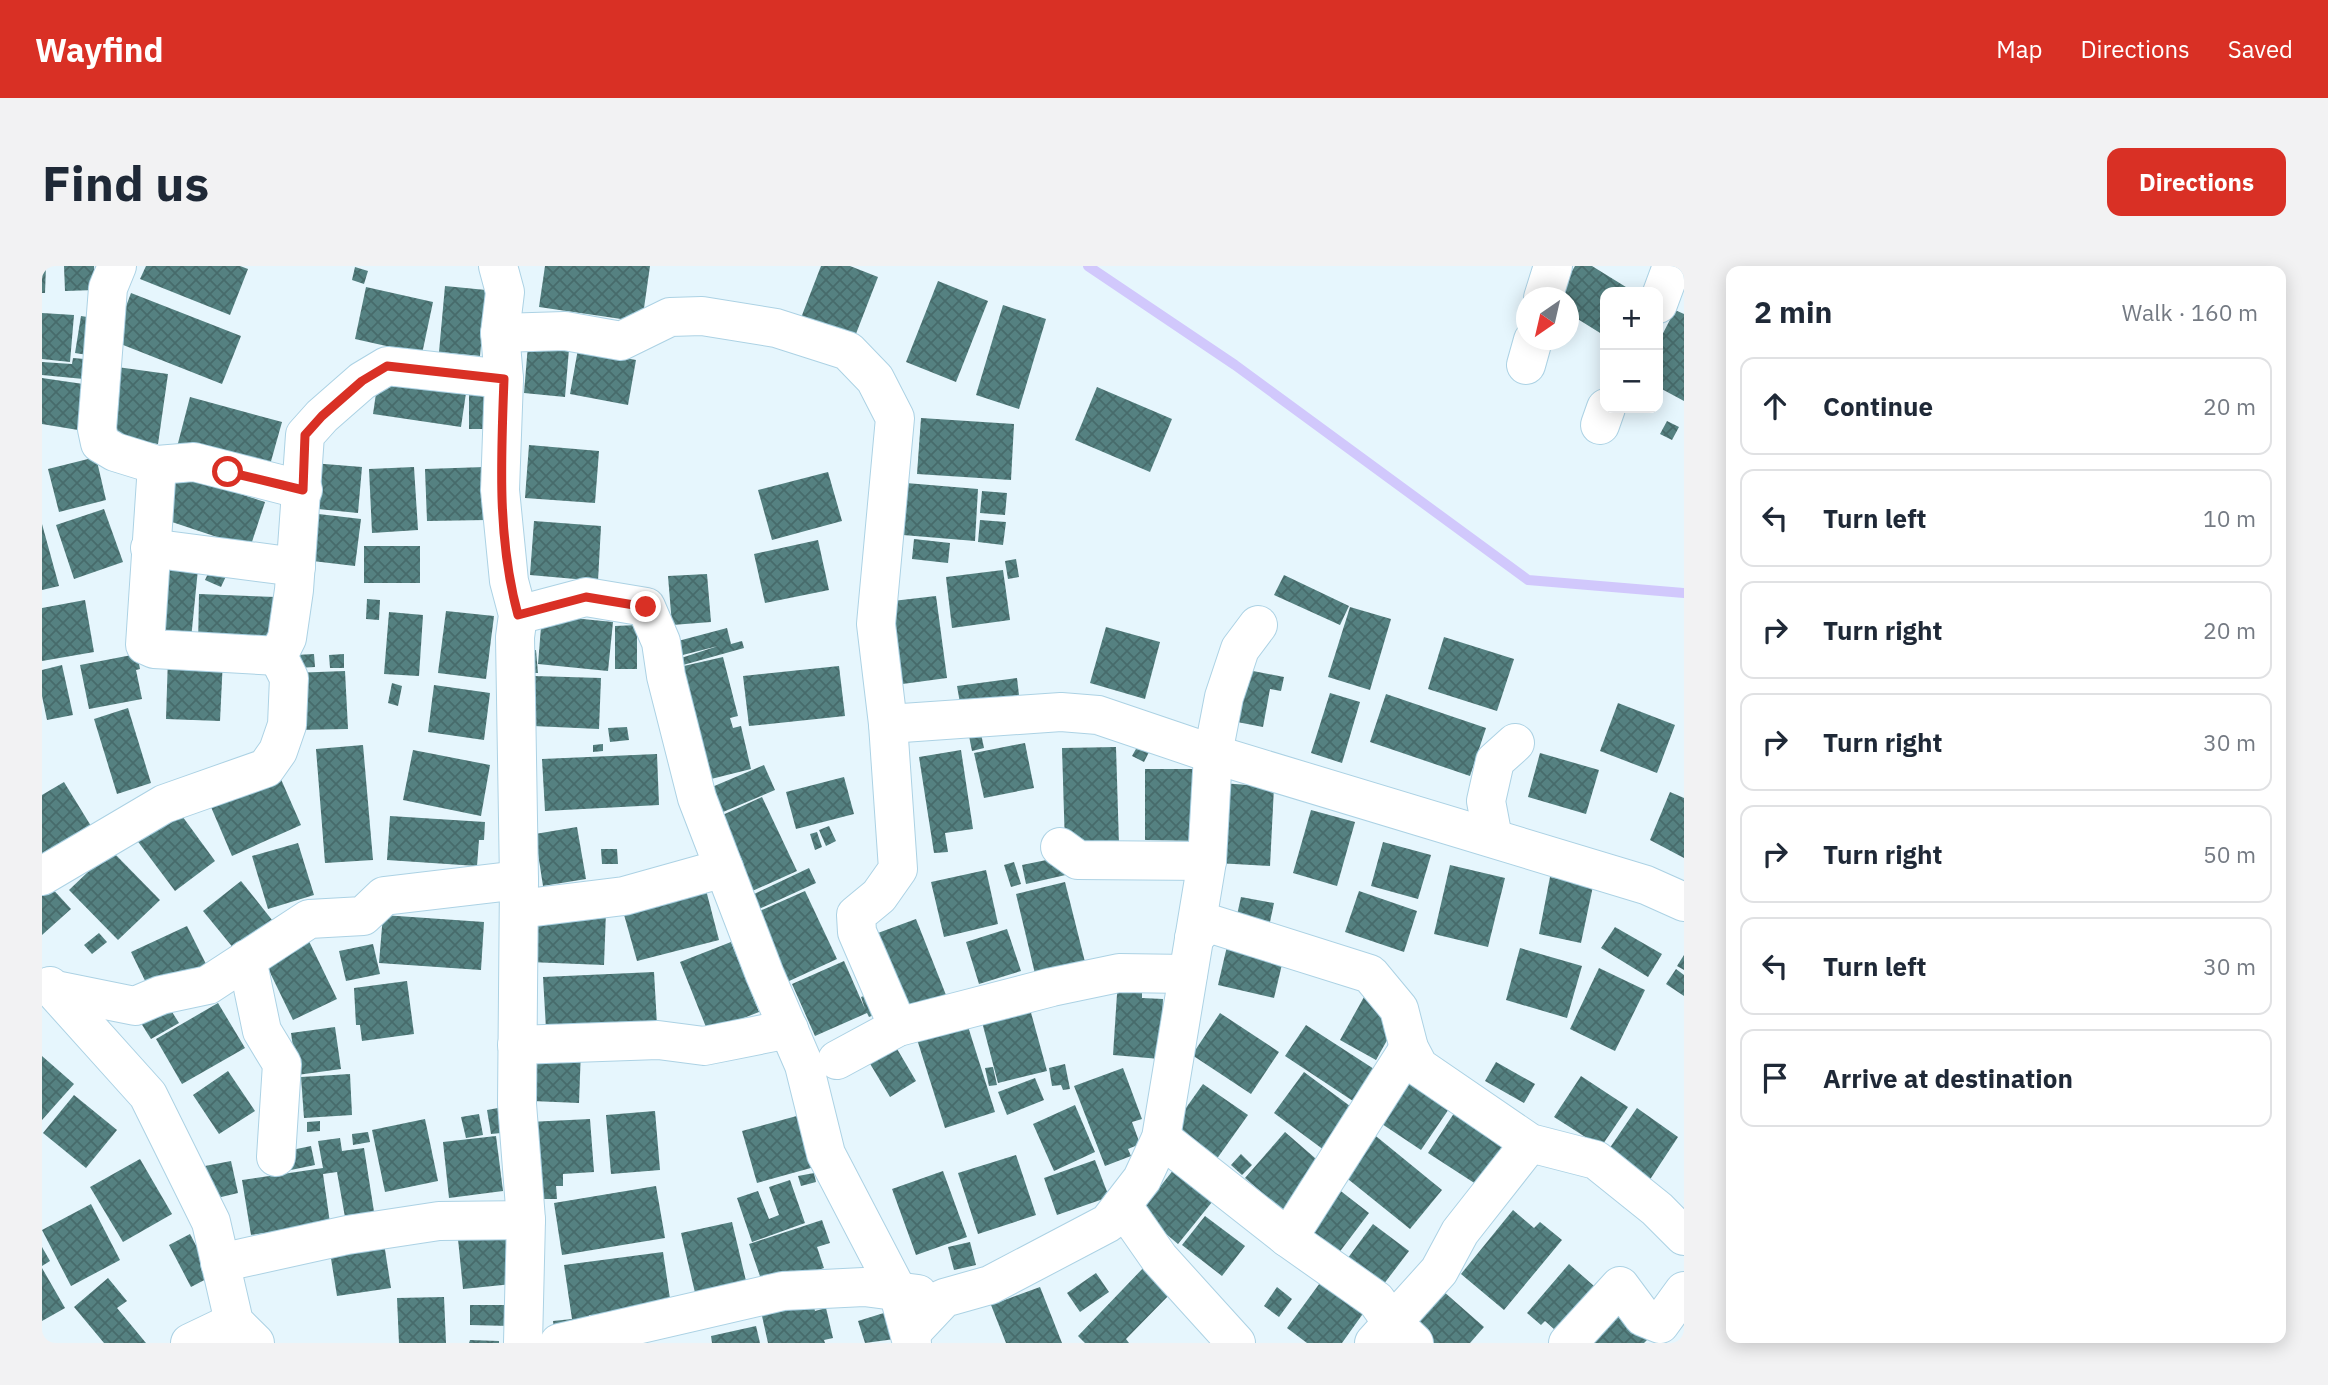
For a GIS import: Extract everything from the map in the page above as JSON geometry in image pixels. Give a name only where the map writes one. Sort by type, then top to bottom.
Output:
[{"type":"street","points":[[117,266],[108,288],[97,429],[100,443],[115,452],[157,465],[194,462],[303,490]]},
{"type":"street","points":[[498,266],[505,292],[500,333],[504,379],[500,490],[509,581],[518,615],[515,637],[519,894],[517,1104],[526,1220],[523,1343]]},
{"type":"street","points":[[1547,287],[1553,266]]},
{"type":"street","points":[[1663,290],[1672,266]]},
{"type":"street","points":[[500,333],[565,331],[621,341],[670,317],[702,316],[776,328],[848,351],[875,379],[895,418],[889,507],[876,624],[888,724],[898,869],[879,896],[856,915],[857,932],[898,1027]]},
{"type":"street","points":[[278,656],[287,638],[296,567],[305,435],[332,407],[387,366],[504,379]]},
{"type":"street","points":[[157,465],[145,645],[154,649],[278,656]]},
{"type":"street","points":[[150,548],[296,567]]},
{"type":"street","points":[[518,615],[586,597],[646,607],[661,642],[666,676],[697,799],[789,1028],[820,1062],[830,1094],[818,1116],[826,1154],[898,1292],[912,1338]]},
{"type":"street","points":[[559,1343],[783,1291],[864,1287],[944,1298],[990,1285],[1108,1223],[1142,1179],[1161,1138],[1207,860],[1213,754],[1224,697],[1240,649],[1258,625]]},
{"type":"street","points":[[42,876],[164,804],[266,768],[278,751],[287,725],[289,678],[278,656]]},
{"type":"street","points":[[888,724],[1060,712],[1098,715],[1213,754],[1646,886],[1684,902]]},
{"type":"street","points":[[1493,838],[1486,801],[1495,761],[1515,743]]},
{"type":"street","points":[[1060,847],[1078,860],[1207,860]]},
{"type":"street","points":[[49,986],[135,1006],[161,995],[208,985],[309,919],[363,916],[384,896],[624,896],[724,868]]},
{"type":"street","points":[[820,1062],[898,1027],[1191,956],[1208,923],[1370,974],[1399,1009],[1409,1048],[1419,1068],[1530,1143],[1596,1160],[1657,1209],[1684,1236]]},
{"type":"street","points":[[247,959],[262,1031],[282,1064],[276,1157]]},
{"type":"street","points":[[49,986],[148,1095],[211,1222],[220,1263],[245,1333],[190,1343]]},
{"type":"street","points":[[517,1045],[659,1040],[704,1046],[789,1028]]},
{"type":"street","points":[[1288,1238],[1409,1048]]},
{"type":"street","points":[[1161,1138],[1288,1238],[1376,1300],[1393,1336],[1439,1271],[1460,1233],[1530,1143]]},
{"type":"street","points":[[1122,1205],[1159,1258],[1236,1343]]},
{"type":"street","points":[[220,1263],[347,1235],[439,1221],[526,1220]]},
{"type":"street","points":[[1568,1343],[1620,1286],[1643,1317],[1660,1324],[1684,1291]]},
{"type":"street","points":[[912,1338],[944,1298]]},
{"type":"building","points":[[42,266],[46,266],[45,293],[42,293]]},
{"type":"building","points":[[64,266],[94,266],[95,290],[65,291]]},
{"type":"building","points":[[146,266],[240,266],[248,269],[230,315],[140,279]]},
{"type":"building","points":[[545,266],[650,266],[642,322],[539,307]]},
{"type":"building","points":[[821,266],[850,266],[878,277],[852,344],[799,323]]},
{"type":"building","points":[[1575,266],[1592,266],[1626,287],[1600,287],[1600,333],[1579,320],[1579,287],[1563,287]]},
{"type":"building","points":[[355,267],[368,271],[364,284],[352,280]]},
{"type":"building","points":[[938,281],[988,301],[956,382],[906,362]]},
{"type":"building","points":[[445,286],[486,290],[480,356],[439,352]]},
{"type":"building","points":[[366,287],[433,302],[422,354],[355,339]]},
{"type":"building","points":[[131,293],[241,336],[222,384],[113,341]]},
{"type":"building","points":[[1003,305],[1046,319],[1019,409],[976,395]]},
{"type":"building","points":[[1675,310],[1684,314],[1684,401],[1663,390],[1663,333]]},
{"type":"building","points":[[42,313],[74,315],[70,362],[42,359]]},
{"type":"building","points":[[81,316],[100,319],[94,356],[75,353]]},
{"type":"building","points":[[528,345],[569,349],[565,397],[524,393]]},
{"type":"building","points":[[578,349],[636,360],[628,405],[570,394]]},
{"type":"building","points":[[73,358],[96,360],[94,380],[42,375],[42,362],[72,364]]},
{"type":"building","points":[[117,367],[168,374],[158,444],[107,436]]},
{"type":"building","points":[[379,373],[467,386],[461,427],[373,414]]},
{"type":"building","points":[[42,378],[90,385],[84,431],[42,424]]},
{"type":"building","points":[[469,381],[493,381],[493,429],[469,429]]},
{"type":"building","points":[[1097,387],[1172,419],[1150,472],[1075,440]]},
{"type":"building","points":[[190,397],[282,422],[268,472],[177,447]]},
{"type":"building","points":[[921,418],[1014,424],[1011,480],[917,474]]},
{"type":"building","points":[[1667,421],[1679,427],[1672,440],[1660,434]]},
{"type":"building","points":[[529,445],[599,451],[595,503],[525,498]]},
{"type":"building","points":[[96,457],[106,500],[59,512],[48,469]]},
{"type":"building","points":[[312,463],[362,467],[358,513],[308,508]]},
{"type":"building","points":[[414,467],[418,530],[372,533],[369,469]]},
{"type":"building","points":[[485,467],[487,520],[427,521],[425,469]]},
{"type":"building","points":[[828,472],[842,521],[772,540],[758,490]]},
{"type":"building","points":[[175,473],[265,502],[250,548],[160,518]]},
{"type":"building","points":[[906,483],[978,489],[975,541],[903,535]]},
{"type":"building","points":[[982,491],[1007,493],[1005,515],[980,513]]},
{"type":"building","points":[[104,509],[123,562],[74,579],[56,525]]},
{"type":"building","points":[[310,513],[361,519],[355,566],[304,560]]},
{"type":"building","points":[[980,520],[1006,522],[1003,545],[978,542]]},
{"type":"building","points":[[534,521],[601,526],[598,581],[530,575]]},
{"type":"building","points":[[42,524],[59,586],[42,590]]},
{"type":"building","points":[[914,539],[950,543],[948,563],[912,559]]},
{"type":"building","points":[[818,540],[829,590],[765,603],[754,554]]},
{"type":"building","points":[[364,546],[420,546],[420,583],[364,583]]},
{"type":"building","points":[[1016,559],[1019,577],[1008,579],[1005,561]]},
{"type":"building","points":[[212,565],[228,572],[221,587],[205,580]]},
{"type":"building","points":[[162,566],[198,569],[191,639],[156,635]]},
{"type":"building","points":[[1003,570],[1010,620],[952,628],[946,577]]},
{"type":"building","points":[[707,574],[711,622],[672,625],[668,576]]},
{"type":"building","points":[[1284,575],[1349,606],[1340,625],[1274,595]]},
{"type":"building","points":[[199,594],[276,597],[274,650],[198,647]]},
{"type":"building","points":[[936,596],[947,678],[895,685],[884,602]]},
{"type":"building","points":[[367,599],[380,600],[379,620],[366,619]]},
{"type":"building","points":[[85,600],[94,652],[42,661],[42,608]]},
{"type":"building","points":[[1350,607],[1391,619],[1370,690],[1328,677]]},
{"type":"building","points":[[446,611],[494,616],[486,679],[438,673]]},
{"type":"building","points":[[389,612],[423,615],[419,676],[384,674]]},
{"type":"building","points":[[542,615],[613,622],[608,671],[538,664]]},
{"type":"building","points":[[637,625],[637,669],[615,669],[615,626]]},
{"type":"building","points":[[1106,627],[1160,642],[1145,699],[1090,683]]},
{"type":"building","points":[[727,628],[731,644],[742,641],[744,648],[683,665],[681,658],[718,646],[667,659],[663,645]]},
{"type":"building","points":[[1444,637],[1514,659],[1497,711],[1428,689]]},
{"type":"building","points":[[536,650],[538,673],[524,673],[522,651]]},
{"type":"building","points":[[137,654],[140,669],[136,670],[142,699],[89,709],[80,665]]},
{"type":"building","points":[[314,654],[315,667],[297,668],[296,655]]},
{"type":"building","points":[[344,654],[344,668],[330,668],[329,655]]},
{"type":"building","points":[[168,657],[223,659],[220,721],[166,719]]},
{"type":"building","points":[[723,657],[738,716],[730,718],[733,728],[741,726],[751,769],[703,781],[675,668]]},
{"type":"building","points":[[62,665],[73,715],[47,720],[42,696],[42,670]]},
{"type":"building","points":[[839,666],[845,716],[749,726],[743,676]]},
{"type":"building","points":[[1243,669],[1284,677],[1281,691],[1270,689],[1263,727],[1232,721]]},
{"type":"building","points":[[345,671],[348,729],[294,730],[292,673]]},
{"type":"building","points":[[534,676],[601,678],[599,729],[533,726]]},
{"type":"building","points":[[1017,678],[1019,695],[960,703],[957,686]]},
{"type":"building","points":[[392,683],[402,686],[398,706],[388,703]]},
{"type":"building","points":[[434,685],[490,693],[484,740],[428,732]]},
{"type":"building","points":[[1330,693],[1360,702],[1342,763],[1311,753]]},
{"type":"building","points":[[1386,694],[1486,728],[1470,776],[1370,742]]},
{"type":"building","points":[[1618,703],[1675,725],[1657,773],[1600,751]]},
{"type":"building","points":[[128,708],[151,783],[117,794],[94,719]]},
{"type":"building","points":[[627,727],[629,740],[610,742],[608,728]]},
{"type":"building","points":[[980,729],[984,748],[972,751],[968,731]]},
{"type":"building","points":[[1141,740],[1152,746],[1144,762],[1132,756]]},
{"type":"building","points":[[1025,743],[1034,788],[984,798],[974,753]]},
{"type":"building","points":[[603,744],[603,751],[593,752],[593,745]]},
{"type":"building","points":[[363,745],[373,860],[325,863],[316,749]]},
{"type":"building","points":[[1116,747],[1119,845],[1065,846],[1062,748]]},
{"type":"building","points":[[413,750],[490,765],[481,816],[403,800]]},
{"type":"building","points":[[961,750],[973,829],[945,833],[948,852],[934,853],[919,757]]},
{"type":"building","points":[[1540,753],[1599,770],[1586,814],[1528,797]]},
{"type":"building","points":[[657,754],[659,805],[545,811],[542,759]]},
{"type":"building","points":[[764,765],[775,790],[723,812],[712,787]]},
{"type":"building","points":[[1145,769],[1198,769],[1198,841],[1145,840]]},
{"type":"building","points":[[280,777],[301,825],[232,856],[211,807]]},
{"type":"building","points":[[844,777],[854,814],[796,829],[786,792]]},
{"type":"building","points":[[64,782],[91,826],[42,855],[42,795]]},
{"type":"building","points":[[1221,783],[1274,787],[1270,866],[1216,863]]},
{"type":"building","points":[[1670,792],[1684,798],[1684,858],[1650,840]]},
{"type":"building","points":[[762,797],[797,871],[750,892],[716,818]]},
{"type":"building","points":[[177,809],[215,861],[175,891],[136,839]]},
{"type":"building","points":[[1311,810],[1355,822],[1337,886],[1293,873]]},
{"type":"building","points":[[390,816],[485,822],[484,840],[479,840],[477,866],[387,860]]},
{"type":"building","points":[[829,826],[836,841],[826,846],[819,830]]},
{"type":"building","points":[[577,827],[586,879],[543,886],[535,834]]},
{"type":"building","points":[[817,832],[822,847],[815,850],[810,834]]},
{"type":"building","points":[[1383,842],[1431,855],[1418,899],[1371,886]]},
{"type":"building","points":[[298,843],[314,895],[268,909],[252,856]]},
{"type":"building","points":[[601,849],[617,849],[618,864],[602,864]]},
{"type":"building","points":[[111,850],[160,900],[118,940],[69,890]]},
{"type":"building","points":[[1066,856],[1070,874],[1026,884],[1022,865]]},
{"type":"building","points":[[1014,862],[1021,884],[1011,887],[1004,865]]},
{"type":"building","points":[[1450,865],[1505,878],[1488,947],[1434,934]]},
{"type":"building","points":[[809,868],[816,883],[759,909],[752,895]]},
{"type":"building","points":[[986,870],[998,924],[944,937],[931,882]]},
{"type":"building","points":[[1550,877],[1593,886],[1581,943],[1539,934]]},
{"type":"building","points":[[241,881],[276,925],[239,955],[203,911]]},
{"type":"building","points":[[1065,882],[1086,966],[1036,978],[1016,894]]},
{"type":"building","points":[[49,885],[71,909],[42,935],[42,891]]},
{"type":"building","points":[[706,890],[719,940],[637,961],[623,911]]},
{"type":"building","points":[[805,891],[837,959],[787,982],[755,913]]},
{"type":"building","points":[[1359,891],[1417,911],[1404,952],[1345,932]]},
{"type":"building","points":[[1241,897],[1274,903],[1270,922],[1237,915]]},
{"type":"building","points":[[531,908],[606,911],[604,965],[529,962]]},
{"type":"building","points":[[383,915],[484,922],[481,970],[379,963]]},
{"type":"building","points":[[916,919],[946,995],[896,1014],[867,937]]},
{"type":"building","points":[[187,926],[208,968],[152,995],[131,952]]},
{"type":"building","points":[[1615,927],[1662,954],[1648,977],[1601,948]]},
{"type":"building","points":[[1007,929],[1021,971],[979,984],[966,942]]},
{"type":"building","points":[[99,933],[107,942],[92,954],[84,945]]},
{"type":"building","points":[[305,933],[337,999],[293,1020],[261,954]]},
{"type":"building","points":[[731,942],[759,1012],[708,1032],[680,962]]},
{"type":"building","points":[[1228,942],[1284,956],[1274,998],[1218,985]]},
{"type":"building","points":[[373,944],[380,974],[346,981],[339,951]]},
{"type":"building","points":[[1520,948],[1582,966],[1567,1018],[1506,1000]]},
{"type":"building","points":[[1684,955],[1684,970],[1677,966]]},
{"type":"building","points":[[844,961],[865,1009],[861,997],[877,991],[884,1011],[869,1017],[867,1013],[815,1036],[792,984]]},
{"type":"building","points":[[1599,968],[1645,990],[1615,1051],[1570,1029]]},
{"type":"building","points":[[1676,969],[1684,975],[1684,996],[1666,984]]},
{"type":"building","points":[[654,972],[657,1025],[546,1029],[543,977]]},
{"type":"building","points":[[1118,979],[1142,981],[1142,998],[1163,999],[1160,1059],[1113,1055]]},
{"type":"building","points":[[407,981],[414,1034],[362,1041],[360,1025],[356,1025],[354,988]]},
{"type":"building","points":[[1364,997],[1400,1017],[1376,1060],[1340,1040]]},
{"type":"building","points":[[218,1003],[245,1048],[182,1084],[156,1039]]},
{"type":"building","points":[[167,1004],[179,1023],[151,1039],[139,1020]]},
{"type":"building","points":[[1030,1009],[1047,1071],[998,1083],[982,1022]]},
{"type":"building","points":[[1220,1013],[1279,1052],[1251,1094],[1192,1055]]},
{"type":"building","points":[[965,1017],[995,1112],[945,1128],[915,1033]]},
{"type":"building","points":[[1306,1025],[1374,1069],[1353,1101],[1285,1056]]},
{"type":"building","points":[[335,1027],[341,1069],[297,1075],[291,1033]]},
{"type":"building","points":[[893,1042],[916,1081],[890,1097],[866,1057]]},
{"type":"building","points":[[534,1047],[581,1049],[579,1103],[532,1101]]},
{"type":"building","points":[[42,1056],[74,1084],[42,1120]]},
{"type":"building","points":[[1496,1062],[1535,1084],[1524,1103],[1485,1081]]},
{"type":"building","points":[[1065,1064],[1070,1089],[1063,1090],[1061,1085],[1052,1086],[1049,1068]]},
{"type":"building","points":[[993,1067],[997,1085],[989,1086],[985,1068]]},
{"type":"building","points":[[1123,1068],[1142,1119],[1132,1122],[1140,1144],[1128,1149],[1131,1156],[1105,1166],[1074,1086]]},
{"type":"building","points":[[228,1071],[255,1111],[219,1134],[193,1095]]},
{"type":"building","points":[[1304,1072],[1358,1112],[1328,1153],[1274,1113]]},
{"type":"building","points":[[1412,1072],[1455,1100],[1421,1150],[1379,1122]]},
{"type":"building","points":[[350,1074],[352,1115],[304,1118],[301,1077]]},
{"type":"building","points":[[1581,1076],[1628,1107],[1601,1147],[1554,1117]]},
{"type":"building","points":[[1035,1078],[1044,1100],[1007,1115],[998,1092]]},
{"type":"building","points":[[1203,1084],[1248,1115],[1216,1160],[1171,1129]]},
{"type":"building","points":[[74,1095],[117,1130],[86,1168],[43,1133]]},
{"type":"building","points":[[1462,1101],[1512,1135],[1479,1186],[1428,1153]]},
{"type":"building","points":[[1075,1105],[1095,1152],[1054,1171],[1033,1124]]},
{"type":"building","points":[[498,1108],[501,1133],[491,1134],[487,1110]]},
{"type":"building","points":[[1637,1108],[1678,1137],[1649,1181],[1607,1152]]},
{"type":"building","points":[[655,1111],[660,1170],[611,1174],[606,1115]]},
{"type":"building","points":[[479,1114],[483,1135],[466,1138],[461,1117]]},
{"type":"building","points":[[804,1114],[818,1166],[757,1183],[742,1131]]},
{"type":"building","points":[[425,1119],[438,1181],[385,1192],[372,1130]]},
{"type":"building","points":[[590,1119],[594,1172],[563,1174],[563,1186],[556,1186],[557,1199],[541,1199],[529,1122]]},
{"type":"building","points":[[320,1121],[320,1131],[307,1132],[307,1122]]},
{"type":"building","points":[[1366,1128],[1442,1190],[1410,1229],[1333,1167]]},
{"type":"building","points":[[368,1132],[370,1142],[353,1145],[352,1134]]},
{"type":"building","points":[[1285,1132],[1323,1165],[1283,1211],[1245,1178]]},
{"type":"building","points":[[496,1136],[503,1191],[449,1198],[443,1142]]},
{"type":"building","points":[[340,1138],[342,1151],[364,1148],[375,1218],[346,1223],[337,1172],[323,1174],[330,1223],[251,1235],[242,1180],[323,1168],[318,1141]]},
{"type":"building","points":[[311,1146],[315,1165],[286,1171],[282,1152]]},
{"type":"building","points":[[1241,1154],[1252,1165],[1242,1175],[1231,1165]]},
{"type":"building","points":[[1016,1155],[1036,1215],[978,1234],[958,1173]]},
{"type":"building","points":[[140,1159],[172,1214],[123,1242],[90,1187]]},
{"type":"building","points":[[1182,1159],[1221,1191],[1178,1244],[1140,1212]]},
{"type":"building","points":[[1095,1160],[1109,1197],[1057,1215],[1044,1178]]},
{"type":"building","points":[[231,1161],[238,1193],[213,1199],[205,1166]]},
{"type":"building","points":[[943,1171],[967,1237],[916,1255],[892,1189]]},
{"type":"building","points":[[814,1173],[816,1182],[801,1186],[798,1176]]},
{"type":"building","points":[[790,1180],[805,1223],[752,1242],[737,1198],[758,1191],[769,1219],[779,1215],[769,1187]]},
{"type":"building","points":[[1333,1185],[1369,1213],[1335,1258],[1299,1230]]},
{"type":"building","points":[[656,1186],[665,1238],[562,1255],[554,1203]]},
{"type":"building","points":[[91,1204],[120,1260],[71,1286],[42,1230]]},
{"type":"building","points":[[1513,1210],[1534,1228],[1540,1222],[1562,1240],[1504,1310],[1461,1274]]},
{"type":"building","points":[[1205,1216],[1245,1246],[1222,1276],[1182,1245]]},
{"type":"building","points":[[822,1220],[830,1243],[817,1247],[824,1268],[764,1288],[749,1244]]},
{"type":"building","points":[[732,1222],[747,1285],[696,1297],[681,1233]]},
{"type":"building","points":[[507,1224],[513,1284],[463,1289],[457,1229]]},
{"type":"building","points":[[1373,1224],[1409,1251],[1377,1293],[1342,1266]]},
{"type":"building","points":[[190,1234],[212,1276],[191,1287],[169,1245]]},
{"type":"building","points":[[383,1237],[391,1288],[337,1296],[329,1246]]},
{"type":"building","points":[[970,1242],[976,1265],[954,1270],[948,1247]]},
{"type":"building","points":[[42,1247],[50,1261],[42,1266]]},
{"type":"building","points":[[663,1252],[672,1312],[589,1315],[591,1327],[555,1335],[553,1321],[572,1319],[564,1265]]},
{"type":"building","points":[[1569,1264],[1602,1293],[1564,1338],[1545,1321],[1541,1325],[1527,1313]]},
{"type":"building","points":[[1146,1265],[1173,1291],[1126,1339],[1129,1343],[1085,1343],[1078,1336]]},
{"type":"building","points":[[42,1268],[65,1308],[42,1321]]},
{"type":"building","points":[[1096,1273],[1109,1292],[1080,1312],[1067,1293]]},
{"type":"building","points":[[1325,1276],[1367,1308],[1342,1343],[1307,1343],[1287,1328]]},
{"type":"building","points":[[108,1278],[127,1301],[117,1308],[146,1343],[104,1343],[74,1307]]},
{"type":"building","points":[[1040,1287],[1062,1343],[1006,1343],[991,1305]]},
{"type":"building","points":[[1277,1287],[1292,1299],[1279,1317],[1264,1306]]},
{"type":"building","points":[[1443,1291],[1484,1327],[1470,1343],[1423,1343],[1408,1329]]},
{"type":"building","points":[[811,1295],[815,1311],[826,1308],[833,1338],[824,1340],[825,1343],[768,1343],[760,1307]]},
{"type":"building","points":[[444,1297],[446,1343],[399,1343],[397,1298]]},
{"type":"building","points":[[1612,1303],[1649,1338],[1644,1343],[1574,1343]]},
{"type":"building","points":[[470,1305],[511,1305],[511,1326],[470,1325]]},
{"type":"building","points":[[887,1312],[895,1339],[865,1343],[858,1321]]},
{"type":"building","points":[[756,1326],[760,1343],[712,1343],[711,1336]]},
{"type":"building","points":[[470,1340],[499,1341],[499,1343],[469,1343]]},
{"type":"waterway","points":[[1088,266],[1235,365],[1528,580],[1684,593]]},
{"type":"route","points":[[228,472],[303,490],[305,435],[322,416],[362,381],[387,366],[504,379],[500,490],[509,581],[518,615],[586,597],[646,607]]}]
